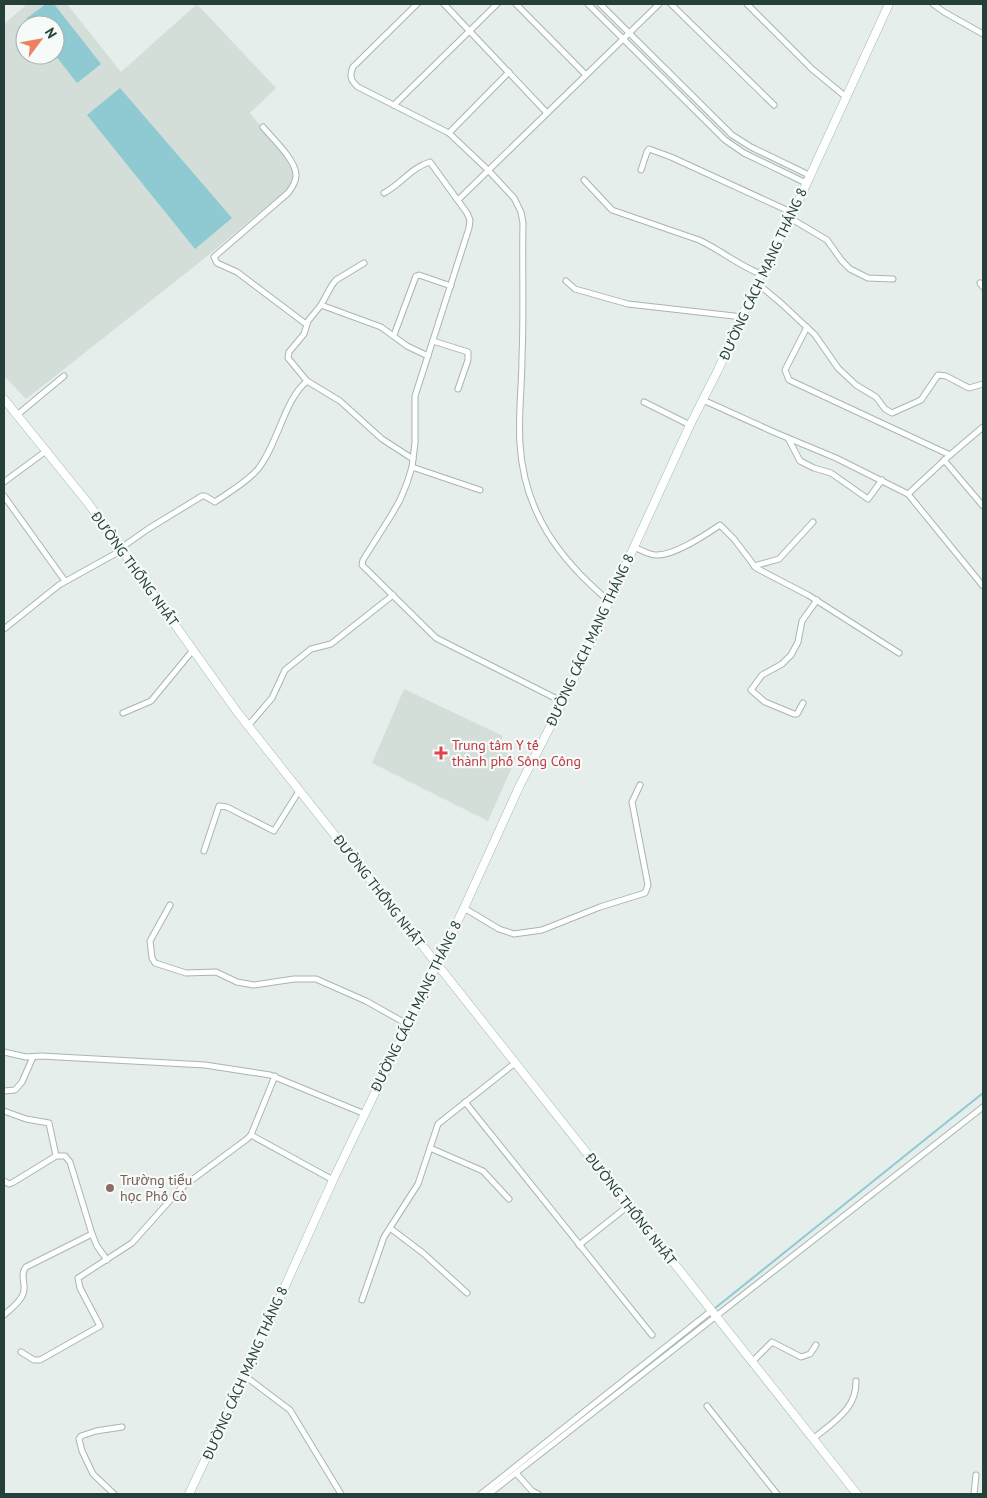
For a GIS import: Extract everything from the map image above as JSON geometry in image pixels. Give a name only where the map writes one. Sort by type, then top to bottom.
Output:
[{"type":"street","points":[[417,4],[353,67],[350,73],[351,79],[358,87],[449,133],[514,198],[522,212],[520,428],[522,464],[527,484],[541,521],[568,563],[586,582],[609,601]]},
{"type":"street","points":[[444,4],[547,112]]},
{"type":"street","points":[[394,105],[497,4]]},
{"type":"street","points":[[516,4],[586,75]]},
{"type":"street","points":[[588,4],[733,146],[808,179]]},
{"type":"street","points":[[600,4],[665,70],[738,139],[808,179]]},
{"type":"street","points":[[458,200],[660,4]]},
{"type":"street","points":[[671,4],[774,105]]},
{"type":"street","points":[[747,4],[812,68],[846,97]]},
{"type":"street","name":"ĐƯỜNG CÁCH MẠNG THÁNG 8","points":[[190,1494],[334,1180],[464,908],[520,785],[563,702],[690,425],[791,215],[889,4]]},
{"type":"street","points":[[933,4],[983,34]]},
{"type":"street","points":[[659,75],[665,70]]},
{"type":"street","points":[[449,133],[509,72]]},
{"type":"street","points":[[263,127],[292,162],[296,174],[294,184],[288,193],[214,257],[214,260],[237,272],[306,324]]},
{"type":"street","points":[[642,170],[647,152],[650,149],[671,157],[791,215],[827,240],[850,269],[868,278],[893,279]]},
{"type":"street","points":[[384,194],[396,187],[402,179],[430,162],[467,213],[470,220],[451,286],[415,396],[415,443],[412,467],[400,500],[361,562],[363,568],[393,594],[436,638],[563,702]]},
{"type":"street","points":[[584,180],[612,210],[711,245],[746,268],[761,274]]},
{"type":"street","points":[[364,263],[336,280],[332,285],[321,305],[306,324],[304,334],[288,356],[289,361],[307,381],[340,401],[382,439],[413,459]]},
{"type":"street","points":[[394,335],[416,276],[419,275],[451,286]]},
{"type":"street","points":[[566,281],[575,289],[628,304],[742,317]]},
{"type":"street","points":[[757,283],[820,340],[844,374],[856,385],[876,397],[885,409],[892,413],[921,400],[938,375],[946,376],[969,388],[983,384]]},
{"type":"street","points":[[321,305],[381,327],[407,346],[428,356]]},
{"type":"street","points":[[807,327],[785,370],[789,380],[950,455]]},
{"type":"street","points":[[433,341],[468,352],[468,360],[458,389]]},
{"type":"street","points":[[17,416],[64,376]]},
{"type":"street","points":[[4,629],[65,581],[121,549],[148,529],[202,496],[215,502],[250,476],[262,463],[296,392],[307,381]]},
{"type":"street","name":"ĐƯỜNG THỐNG NHẤT","points":[[4,399],[88,503],[248,726],[856,1494]]},
{"type":"street","points":[[703,400],[788,438],[816,448],[908,494],[983,586]]},
{"type":"street","points":[[644,402],[690,425]]},
{"type":"street","points":[[908,494],[944,460],[982,430]]},
{"type":"street","points":[[788,438],[800,461],[831,473],[868,499],[882,480]]},
{"type":"street","points":[[4,482],[46,451]]},
{"type":"street","points":[[944,460],[983,506]]},
{"type":"street","points":[[412,467],[480,490]]},
{"type":"street","points":[[4,496],[65,581]]},
{"type":"street","points":[[754,566],[779,559],[813,522]]},
{"type":"street","points":[[634,547],[653,555],[667,554],[702,538],[720,525],[734,539],[754,566],[763,573],[817,600],[899,653]]},
{"type":"street","points":[[248,726],[272,698],[285,670],[311,650],[331,644],[393,594]]},
{"type":"street","points":[[804,702],[798,714],[794,714],[765,702],[751,690],[762,675],[777,668],[791,655],[798,642],[802,621],[817,600]]},
{"type":"street","points":[[123,713],[151,701],[192,650]]},
{"type":"street","points":[[464,908],[506,933],[514,934],[542,930],[600,907],[644,893],[648,885],[632,802],[640,785]]},
{"type":"street","points":[[204,851],[219,806],[227,807],[274,831],[299,791]]},
{"type":"street","points":[[170,906],[150,941],[152,958],[155,962],[186,973],[216,972],[237,982],[254,985],[294,979],[316,979],[366,1001],[408,1024]]},
{"type":"street","points":[[4,1052],[26,1057],[205,1065],[275,1076],[365,1114]]},
{"type":"street","points":[[4,1091],[15,1090],[20,1086],[33,1057]]},
{"type":"street","points":[[362,1300],[382,1242],[418,1184],[438,1124],[515,1063]]},
{"type":"street","points":[[22,1352],[34,1360],[40,1360],[100,1326],[77,1281],[78,1278],[138,1237],[181,1188],[241,1145],[251,1135],[275,1076]]},
{"type":"street","points":[[465,1102],[652,1335]]},
{"type":"street","points":[[481,1494],[983,1107]]},
{"type":"street","points":[[4,1111],[26,1120],[49,1123],[56,1156]]},
{"type":"street","points":[[251,1135],[334,1180]]},
{"type":"street","points":[[430,1148],[483,1171],[509,1200]]},
{"type":"street","points":[[4,1181],[9,1184],[12,1183],[56,1156],[64,1156],[70,1162],[92,1234],[97,1246],[107,1260]]},
{"type":"street","points":[[580,1245],[628,1206]]},
{"type":"street","points":[[390,1228],[429,1258],[467,1293]]},
{"type":"street","points":[[4,1315],[23,1296],[23,1269],[92,1234]]},
{"type":"street","points":[[489,1494],[714,1314]]},
{"type":"street","points":[[752,1362],[772,1342],[800,1357],[810,1354],[816,1345]]},
{"type":"street","points":[[245,1376],[290,1410],[341,1494]]},
{"type":"street","points":[[813,1439],[842,1415],[849,1406],[855,1397],[856,1381]]},
{"type":"street","points":[[707,1406],[776,1494]]},
{"type":"street","points":[[114,1494],[93,1474],[82,1451],[79,1439],[81,1436],[95,1432],[122,1427]]},
{"type":"street","points":[[516,1473],[532,1491],[538,1494]]},
{"type":"street","points":[[974,1494],[976,1475]]},
{"type":"shaded area","points":[[27,4],[67,4],[121,72],[197,4],[276,88],[250,113],[290,162],[293,179],[288,189],[200,262],[26,399],[4,376],[4,24]]},
{"type":"shaded area","name":"Trung tâm Y tế thành phố Sông Công","points":[[404,689],[503,736],[498,748],[516,758],[488,821],[372,763]]},
{"type":"water","points":[[46,4],[54,4],[63,15],[31,15]]},
{"type":"water","points":[[65,18],[101,64],[77,83],[63,65],[65,65]]},
{"type":"water","points":[[120,88],[232,218],[195,249],[87,115]]},
{"type":"waterway","points":[[714,1309],[983,1093]]},
{"type":"place","name":"Trung tâm Y tế thành phố Sông Công","points":[[441,753]]},
{"type":"place","name":"Trường tiểu học Phố Cò","points":[[110,1188]]}]
